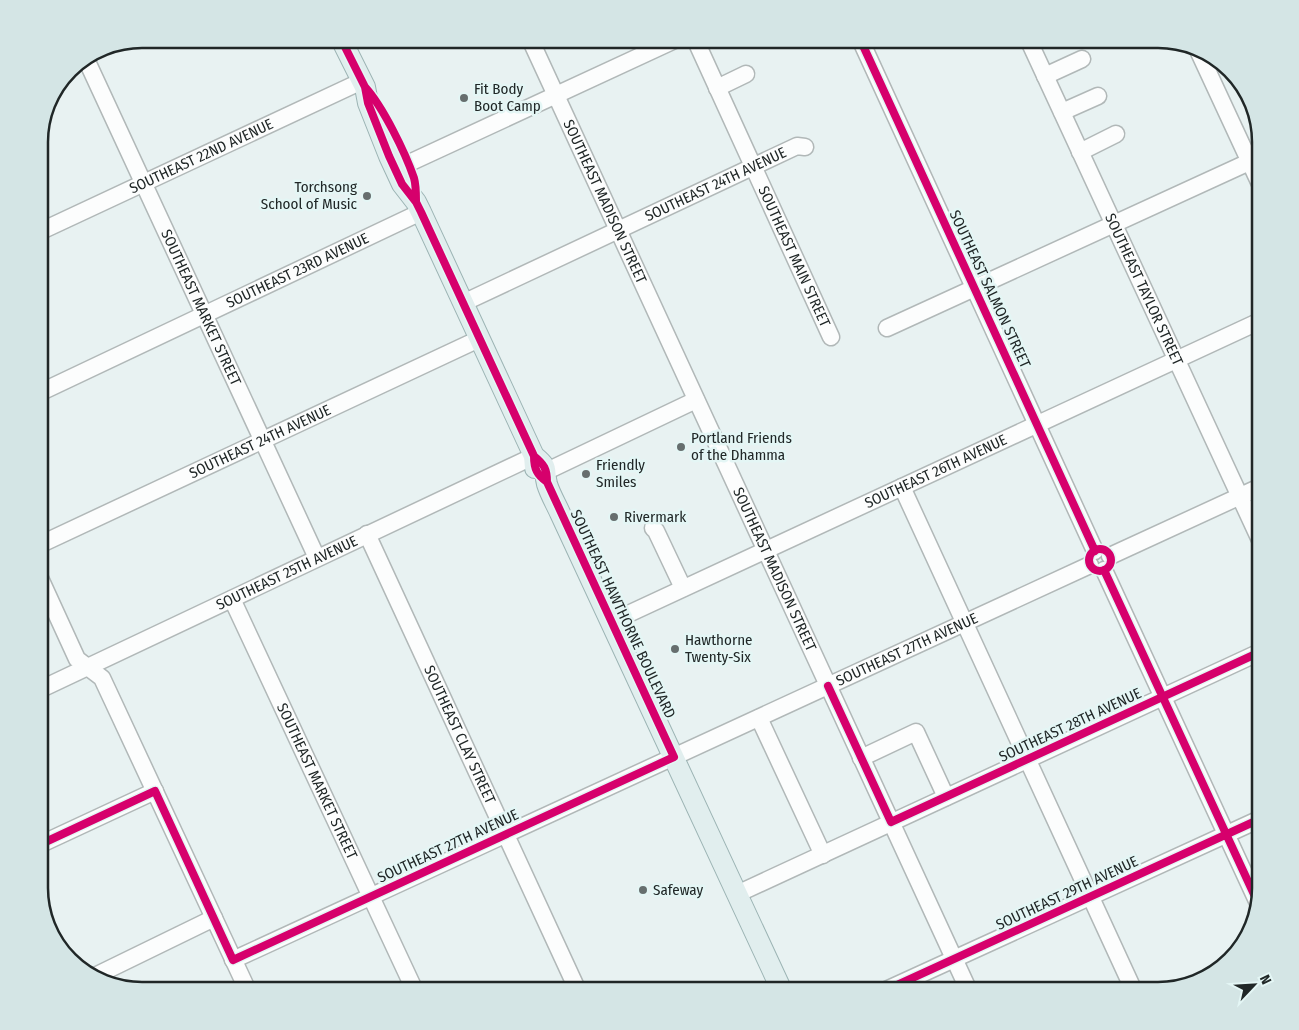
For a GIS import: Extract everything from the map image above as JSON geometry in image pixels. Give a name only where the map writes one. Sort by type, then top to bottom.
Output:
[{"type":"main road","name":"SOUTHEAST HAWTHORNE BOULEVARD","points":[[345,48],[363,84],[368,103],[402,184],[419,207],[534,456],[543,463],[547,477],[611,622],[778,982]]},
{"type":"main road","name":"SOUTHEAST HAWTHORNE BOULEVARD","points":[[363,84],[376,100],[414,179],[419,207]]},
{"type":"street","name":"SOUTHEAST MADISON STREET","points":[[534,48],[964,982]]},
{"type":"street","points":[[407,164],[658,48]]},
{"type":"street","name":"SOUTHEAST MAIN STREET","points":[[699,48],[831,337]]},
{"type":"street","name":"SOUTHEAST SALMON STREET","points":[[864,48],[1252,890]]},
{"type":"street","name":"SOUTHEAST TAYLOR STREET","points":[[1032,48],[1252,522]]},
{"type":"street","points":[[1045,76],[1082,59]]},
{"type":"street","points":[[1203,59],[1252,153]]},
{"type":"street","name":"SOUTHEAST MARKET STREET","points":[[88,64],[317,558]]},
{"type":"street","points":[[717,88],[746,74]]},
{"type":"street","name":"SOUTHEAST 22ND AVENUE","points":[[48,228],[363,84]]},
{"type":"street","points":[[1062,112],[1098,96]]},
{"type":"street","points":[[1080,152],[1116,134]]},
{"type":"street","name":"SOUTHEAST 24TH AVENUE","points":[[463,303],[753,166],[797,146],[805,147]]},
{"type":"street","points":[[887,328],[1252,160]]},
{"type":"street","name":"SOUTHEAST 23RD AVENUE","points":[[48,389],[204,315],[419,207]]},
{"type":"street","name":"SOUTHEAST 26TH AVENUE","points":[[611,622],[1252,325]]},
{"type":"street","name":"SOUTHEAST 24TH AVENUE","points":[[48,541],[479,339]]},
{"type":"street","points":[[547,477],[696,400]]},
{"type":"street","name":"SOUTHEAST 25TH AVENUE","points":[[48,686],[534,456]]},
{"type":"street","points":[[902,487],[1130,982]]},
{"type":"street","name":"SOUTHEAST 27TH AVENUE","points":[[233,960],[1252,491]]},
{"type":"street","points":[[653,528],[656,530],[683,588]]},
{"type":"street","name":"SOUTHEAST CLAY STREET","points":[[366,534],[574,982]]},
{"type":"street","points":[[48,596],[77,659],[102,678],[244,982]]},
{"type":"street","name":"SOUTHEAST MARKET STREET","points":[[232,599],[411,982]]},
{"type":"street","name":"SOUTHEAST 28TH AVENUE","points":[[737,894],[1252,656]]},
{"type":"street","points":[[759,718],[823,854]]},
{"type":"street","points":[[861,758],[916,732],[946,797]]},
{"type":"street","points":[[48,841],[155,791]]},
{"type":"street","name":"SOUTHEAST 29TH AVENUE","points":[[904,982],[1252,823]]},
{"type":"street","points":[[100,973],[214,918]]},
{"type":"cycle path","points":[[346,48],[365,87],[368,103],[389,156],[402,184],[421,212],[534,456],[537,471],[547,482]]},
{"type":"cycle path","points":[[864,48],[1095,551]]},
{"type":"cycle path","points":[[365,87],[393,130],[410,167],[415,181],[416,201]]},
{"type":"cycle path","points":[[48,841],[155,791],[233,960],[674,757],[547,482],[544,467],[534,456]]},
{"type":"cycle path","points":[[1100,549],[1108,552],[1111,560],[1108,568],[1100,571],[1092,568],[1089,560],[1092,552],[1100,549]]},
{"type":"cycle path","points":[[1104,570],[1252,890]]},
{"type":"cycle path","points":[[828,686],[891,822],[1252,656]]},
{"type":"cycle path","points":[[904,982],[1252,823]]},
{"type":"place","name":"Fit Body Boot Camp","points":[[464,98]]},
{"type":"place","name":"Torchsong School of Music","points":[[367,196]]},
{"type":"place","name":"Portland Friends of the Dhamma","points":[[681,447]]},
{"type":"place","name":"Friendly Smiles","points":[[586,474]]},
{"type":"place","name":"Rivermark","points":[[614,517]]},
{"type":"place","name":"Hawthorne Twenty-Six","points":[[675,649]]},
{"type":"place","name":"Safeway","points":[[643,890]]}]
